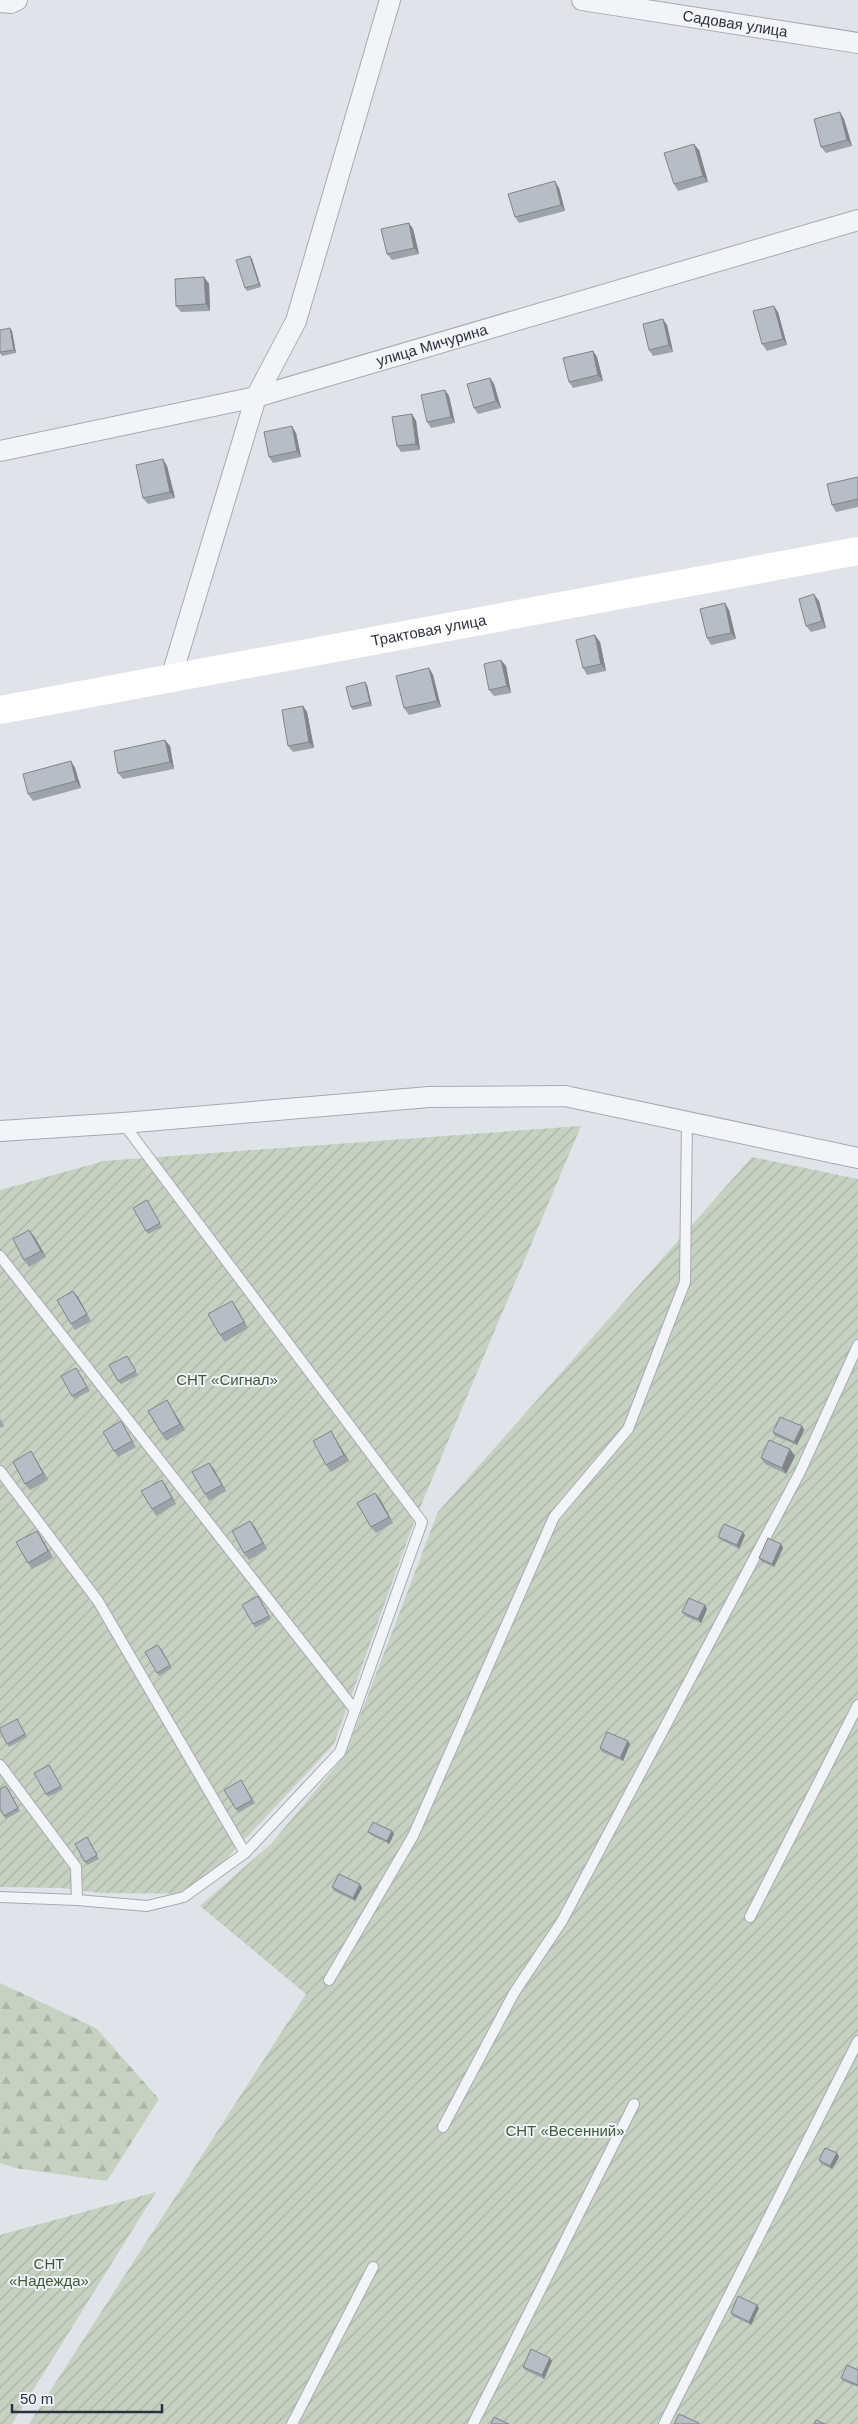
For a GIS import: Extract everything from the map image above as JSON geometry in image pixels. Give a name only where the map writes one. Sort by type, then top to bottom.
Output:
[{"type":"main road","name":"Трактовая улица","points":[[0,710],[858,551]]},
{"type":"street","points":[[0,2],[12,3],[17,0]]},
{"type":"street","points":[[172,678],[256,397],[296,321],[390,0]]},
{"type":"street","name":"Садовая улица","points":[[582,0],[858,42]]},
{"type":"street","name":"улица Мичурина","points":[[0,451],[256,397],[858,220]]},
{"type":"street","points":[[0,1131],[123,1123],[429,1097],[565,1096],[858,1158]]},
{"type":"lane","points":[[329,1980],[413,1836],[554,1517],[628,1429],[685,1282],[687,1122]]},
{"type":"lane","points":[[0,1898],[77,1900],[147,1906],[184,1897],[245,1853],[340,1752],[422,1522],[123,1123]]},
{"type":"lane","points":[[0,1256],[355,1710]]},
{"type":"lane","points":[[443,2127],[514,1993],[562,1921],[628,1798],[800,1472],[858,1345]]},
{"type":"lane","points":[[0,1472],[98,1601],[245,1853]]},
{"type":"lane","points":[[750,1917],[858,1705]]},
{"type":"lane","points":[[0,1765],[76,1867],[77,1900]]},
{"type":"lane","points":[[664,2424],[858,2041]]},
{"type":"lane","points":[[473,2424],[634,2104]]},
{"type":"lane","points":[[292,2424],[374,2267]]},
{"type":"green space","name":"СНТ «Сигнал»","points":[[581,1126],[414,1522],[334,1744],[194,1894],[101,1893],[60,1888],[0,1887],[0,1190],[104,1161]]},
{"type":"green space","name":"СНТ «Весенний»","points":[[752,1157],[858,1179],[858,2424],[29,2424],[306,1994],[200,1906],[271,1844],[345,1755],[438,1512]]},
{"type":"green space","points":[[0,1983],[96,2028],[159,2099],[107,2181],[15,2168],[0,2163]]},
{"type":"green space","name":"СНТ «Надежда»","points":[[156,2192],[12,2424],[0,2424],[0,2235]]},
{"type":"building","points":[[840,112],[847,140],[821,147],[814,119]]},
{"type":"building","points":[[694,144],[703,176],[674,184],[664,153]]},
{"type":"building","points":[[555,181],[561,205],[515,217],[508,194]]},
{"type":"building","points":[[409,223],[414,248],[387,254],[381,229]]},
{"type":"building","points":[[250,256],[259,284],[245,288],[236,260]]},
{"type":"building","points":[[204,277],[206,304],[176,306],[175,279]]},
{"type":"building","points":[[774,306],[783,339],[762,344],[753,311]]},
{"type":"building","points":[[663,319],[669,345],[649,350],[643,324]]},
{"type":"building","points":[[10,328],[14,350],[0,352],[0,330]]},
{"type":"building","points":[[593,351],[598,375],[569,382],[563,358]]},
{"type":"building","points":[[490,378],[496,401],[474,408],[467,384]]},
{"type":"building","points":[[445,390],[451,417],[427,422],[421,395]]},
{"type":"building","points":[[412,414],[416,444],[397,446],[392,417]]},
{"type":"building","points":[[292,426],[297,451],[269,457],[264,432]]},
{"type":"building","points":[[163,459],[170,492],[143,498],[136,465]]},
{"type":"building","points":[[858,477],[858,499],[832,505],[827,484]]},
{"type":"building","points":[[814,594],[822,621],[806,626],[799,599]]},
{"type":"building","points":[[725,603],[731,633],[707,638],[700,609]]},
{"type":"building","points":[[595,635],[601,664],[583,668],[576,640]]},
{"type":"building","points":[[501,660],[507,686],[489,690],[484,664]]},
{"type":"building","points":[[429,668],[437,701],[404,708],[396,676]]},
{"type":"building","points":[[365,682],[370,702],[351,707],[346,687]]},
{"type":"building","points":[[303,706],[309,742],[288,746],[282,710]]},
{"type":"building","points":[[165,740],[170,762],[118,773],[114,751]]},
{"type":"building","points":[[71,761],[76,781],[28,794],[23,774]]},
{"type":"building","points":[[147,1200],[160,1223],[146,1231],[133,1208]]},
{"type":"building","points":[[29,1230],[41,1251],[24,1260],[13,1239]]},
{"type":"building","points":[[73,1291],[87,1314],[71,1324],[57,1300]]},
{"type":"building","points":[[232,1301],[244,1322],[220,1335],[208,1314]]},
{"type":"building","points":[[127,1356],[136,1371],[118,1381],[109,1365]]},
{"type":"building","points":[[76,1368],[87,1387],[72,1396],[61,1376]]},
{"type":"building","points":[[167,1400],[180,1424],[162,1434],[148,1411]]},
{"type":"building","points":[[780,1417],[802,1426],[794,1442],[773,1432]]},
{"type":"building","points":[[121,1421],[132,1441],[114,1451],[103,1432]]},
{"type":"building","points":[[331,1431],[344,1455],[326,1465],[313,1441]]},
{"type":"building","points":[[769,1440],[790,1449],[782,1468],[761,1458]]},
{"type":"building","points":[[31,1451],[43,1473],[25,1484],[13,1462]]},
{"type":"building","points":[[209,1463],[222,1485],[205,1494],[192,1472]]},
{"type":"building","points":[[162,1480],[172,1498],[152,1509],[141,1491]]},
{"type":"building","points":[[375,1493],[389,1517],[371,1527],[357,1503]]},
{"type":"building","points":[[250,1521],[263,1543],[244,1553],[232,1531]]},
{"type":"building","points":[[724,1524],[743,1532],[737,1545],[718,1537]]},
{"type":"building","points":[[37,1531],[48,1551],[28,1563],[16,1542]]},
{"type":"building","points":[[768,1538],[781,1544],[772,1564],[759,1558]]},
{"type":"building","points":[[258,1596],[269,1616],[253,1624],[242,1605]]},
{"type":"building","points":[[689,1598],[705,1605],[698,1619],[682,1612]]},
{"type":"building","points":[[158,1645],[170,1665],[157,1673],[145,1652]]},
{"type":"building","points":[[17,1719],[25,1734],[7,1744],[0,1728]]},
{"type":"building","points":[[607,1732],[628,1741],[620,1758],[600,1748]]},
{"type":"building","points":[[49,1765],[61,1786],[46,1794],[34,1773]]},
{"type":"building","points":[[241,1780],[252,1800],[236,1809],[224,1790]]},
{"type":"building","points":[[6,1786],[18,1808],[4,1816],[0,1808],[0,1789]]},
{"type":"building","points":[[373,1822],[392,1831],[387,1841],[368,1832]]},
{"type":"building","points":[[87,1837],[97,1855],[85,1862],[75,1844]]},
{"type":"building","points":[[339,1874],[360,1884],[353,1898],[332,1887]]},
{"type":"building","points":[[825,2148],[837,2153],[830,2166],[819,2160]]},
{"type":"building","points":[[738,2296],[757,2305],[749,2322],[731,2313]]},
{"type":"building","points":[[531,2349],[550,2358],[542,2375],[523,2367]]},
{"type":"building","points":[[847,2365],[858,2370],[858,2385],[841,2378]]},
{"type":"building","points":[[679,2414],[699,2423],[699,2424],[674,2424]]},
{"type":"building","points":[[494,2417],[509,2424],[491,2424]]},
{"type":"building","points":[[816,2420],[825,2424],[814,2424]]}]
